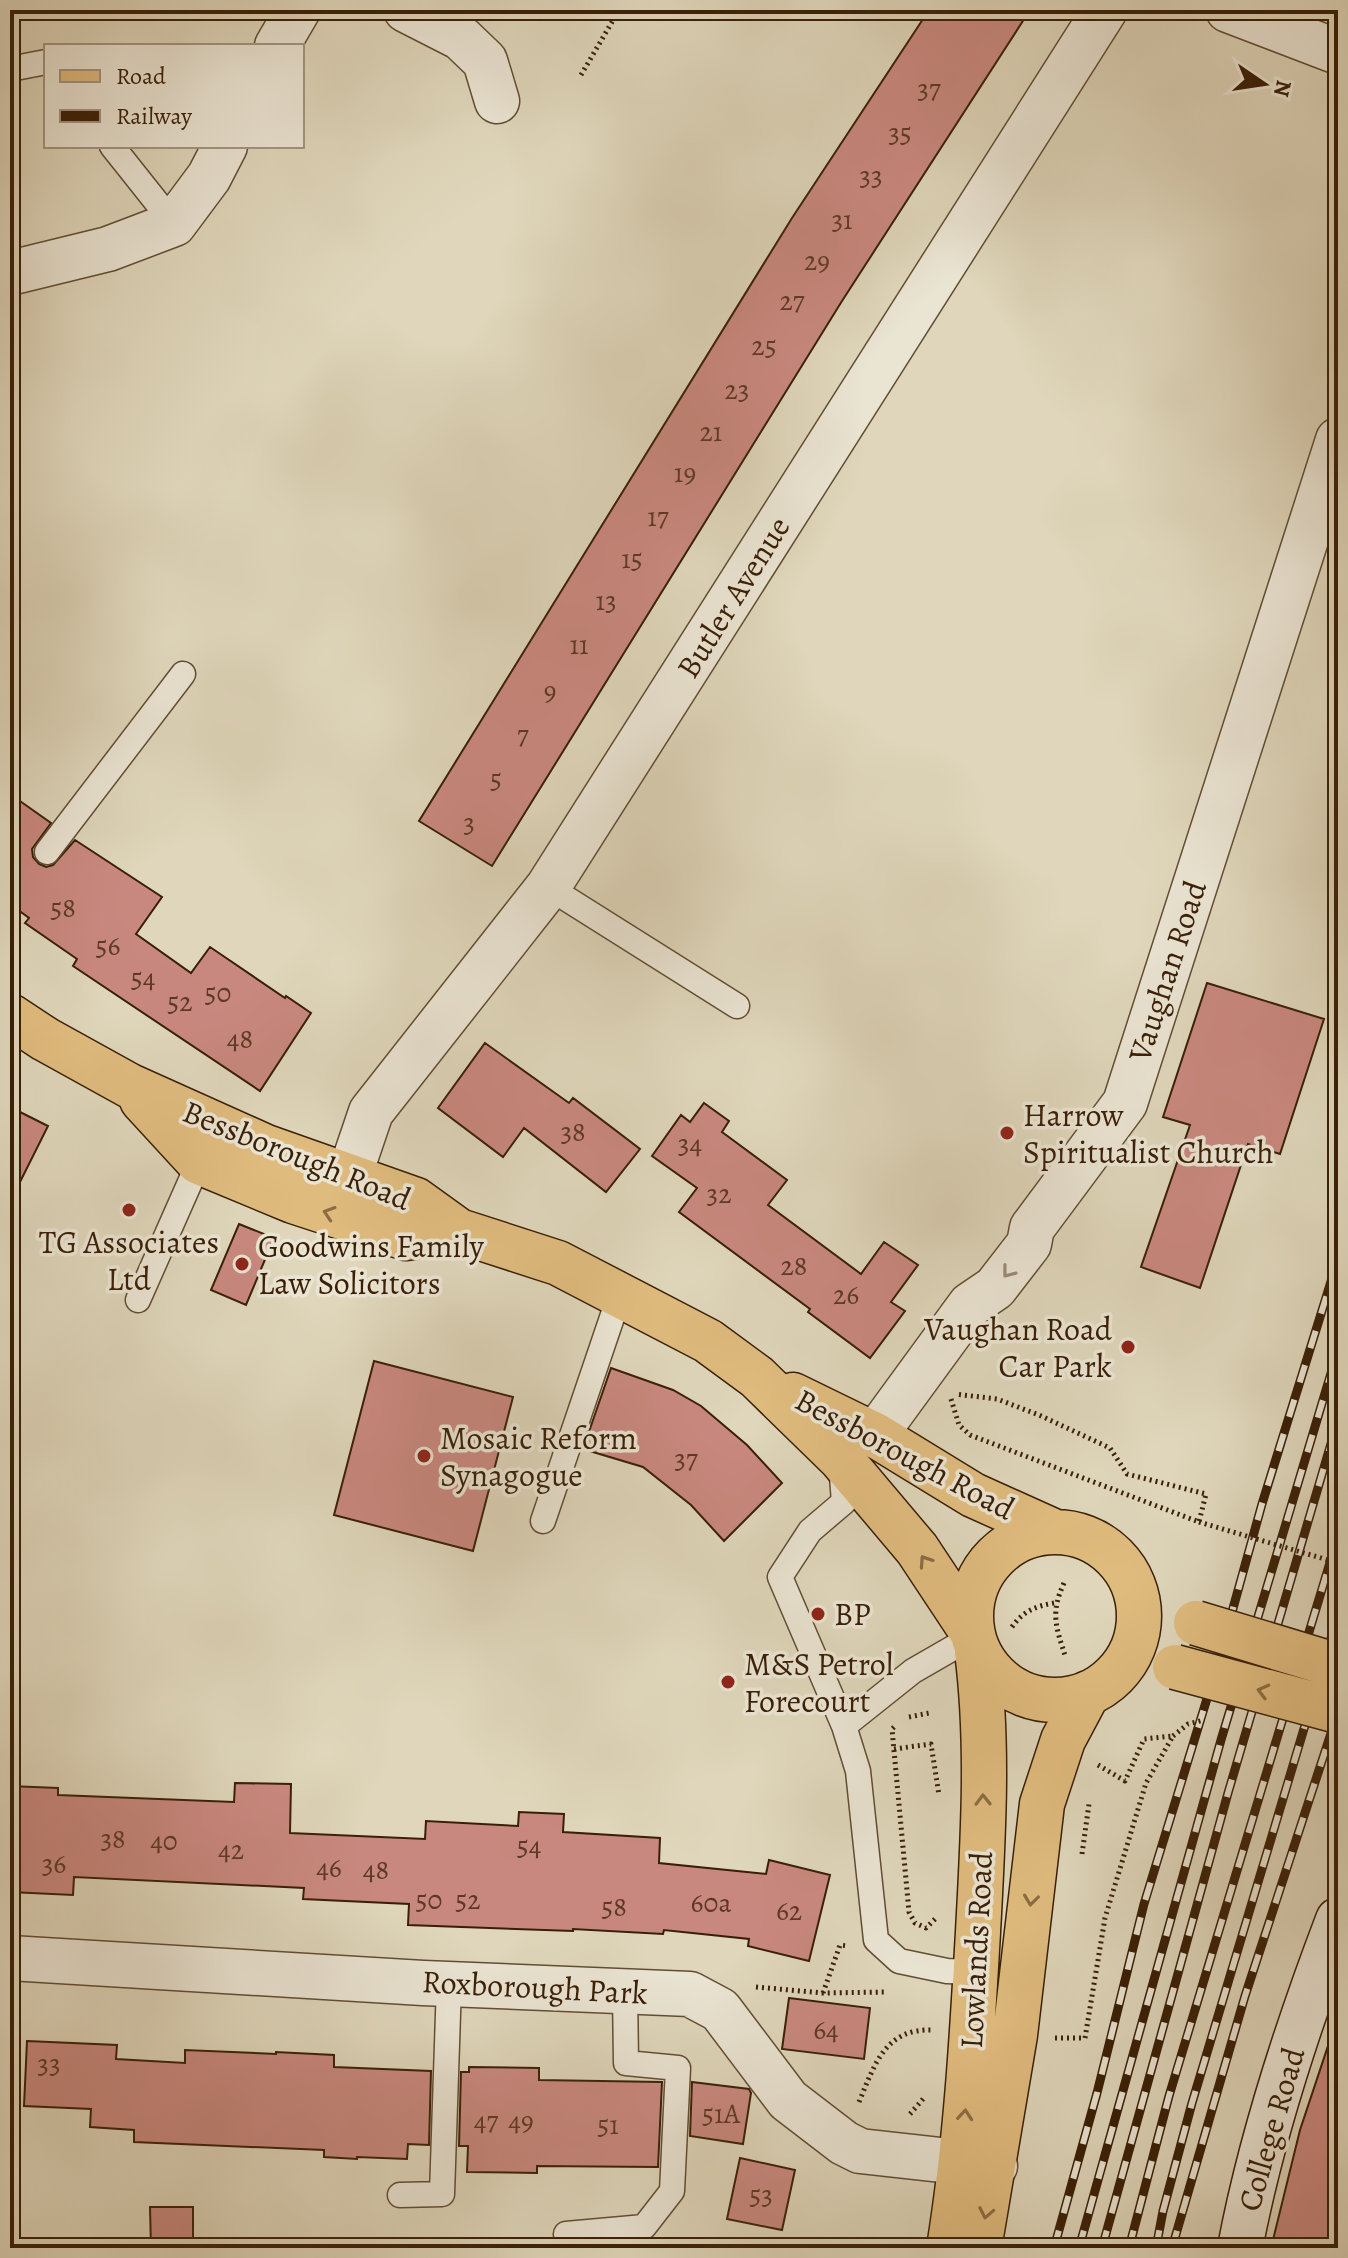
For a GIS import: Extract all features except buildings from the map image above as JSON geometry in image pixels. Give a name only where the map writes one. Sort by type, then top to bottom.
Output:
[{"type":"main road","name":"Bessborough Road","points":[[10,1016],[130,1086],[266,1147],[350,1174],[416,1200],[459,1231],[558,1263],[620,1294],[708,1341],[858,1447],[1053,1531],[1081,1534],[1109,1549],[1134,1582],[1161,1603],[1196,1623],[1338,1666]]},
{"type":"main road","name":"Bessborough Road","points":[[130,1086],[199,1162],[293,1201],[406,1238],[459,1231]]},
{"type":"main road","name":"Bessborough Road","points":[[858,1447],[917,1549],[982,1635],[995,1677],[1023,1695],[1071,1699],[1085,1681],[1175,1667],[1338,1711]]},
{"type":"main road","points":[[982,1635],[975,1591],[989,1565],[1001,1551],[1026,1536],[1053,1531]]},
{"type":"main road","name":"Lowlands Road","points":[[949,2248],[978,2164],[1022,1979],[1042,1804],[1085,1681],[1123,1668],[1140,1610],[1134,1582]]},
{"type":"main road","name":"Lowlands Road","points":[[979,2248],[973,2033],[984,1818],[980,1681],[982,1635]]},
{"type":"main road","points":[[976,1972],[1022,1979]]},
{"type":"street","points":[[278,44],[298,10]]},
{"type":"street","points":[[406,10],[461,38],[485,61],[497,101]]},
{"type":"street","name":"Butler Avenue","points":[[350,1174],[371,1112],[548,887],[1105,10]]},
{"type":"street","points":[[1228,10],[1338,52]]},
{"type":"street","points":[[10,273],[108,249],[174,224],[209,177],[224,148]]},
{"type":"street","name":"Vaughan Road","points":[[858,1447],[970,1305],[995,1288],[1029,1244],[1032,1228],[1125,1103],[1338,440]]},
{"type":"street","name":"College Road","points":[[1240,2248],[1248,2204],[1307,2002],[1338,1920]]},
{"type":"street","name":"Roxborough Park","points":[[10,1958],[449,1984],[690,1994],[720,2010],[788,2100],[844,2143],[860,2151],[978,2164]]},
{"type":"lane","points":[[10,69],[44,62]]},
{"type":"lane","points":[[114,148],[174,224]]},
{"type":"lane","points":[[47,852],[183,674]]},
{"type":"lane","points":[[548,887],[737,1006]]},
{"type":"lane","points":[[138,1300],[199,1162]]},
{"type":"lane","points":[[543,1521],[620,1294]]},
{"type":"lane","points":[[858,1447],[844,1502],[810,1531],[780,1577],[844,1726],[858,1771],[876,1940],[899,1961],[947,1971],[976,1972]]},
{"type":"lane","points":[[844,1726],[913,1671],[982,1635]]},
{"type":"lane","points":[[400,2195],[442,2194],[449,1984]]},
{"type":"lane","points":[[566,2234],[644,2227],[672,2191],[678,2068],[626,2063],[625,1991]]},
{"type":"path","points":[[581,75],[619,10]]},
{"type":"path","points":[[956,1394],[997,1399],[1039,1415],[1110,1448],[1127,1474],[1206,1494],[1199,1522]]},
{"type":"path","points":[[949,1395],[959,1425],[970,1435],[1199,1522],[1338,1563]]},
{"type":"path","points":[[1064,1583],[1055,1603],[1057,1631],[1085,1681]]},
{"type":"path","points":[[982,1635],[1038,1606],[1055,1603]]},
{"type":"path","points":[[929,1713],[906,1718],[892,1729],[909,1912],[915,1923],[926,1928],[936,1922],[938,1911]]},
{"type":"path","points":[[1057,2038],[1085,2038],[1105,1918],[1146,1783],[1173,1736],[1144,1739],[1125,1781],[1094,1763]]},
{"type":"path","points":[[894,1749],[931,1744],[939,1796],[950,1796]]},
{"type":"path","points":[[823,1993],[840,1945],[856,1948]]},
{"type":"path","points":[[720,2010],[750,1986],[823,1993],[896,1992]]},
{"type":"path","points":[[858,2105],[886,2046],[916,2029],[941,2031]]},
{"type":"railway","points":[[1054,2248],[1144,1904],[1338,1259]]},
{"type":"railway","points":[[1079,2248],[1221,1740],[1338,1350]]},
{"type":"railway","points":[[1102,2248],[1228,1793],[1338,1420]]},
{"type":"railway","points":[[1129,2248],[1169,2096],[1338,1536]]},
{"type":"railway","points":[[1156,2248],[1192,2103],[1338,1615]]},
{"type":"railway","points":[[1172,2248],[1245,1996],[1338,1712]]},
{"type":"place","name":"Harrow Spiritualist Church","points":[[1007,1133]]},
{"type":"place","name":"TG Associates Ltd","points":[[129,1210]]},
{"type":"place","name":"Goodwins Family Law Solicitors","points":[[242,1264]]},
{"type":"place","name":"Vaughan Road Car Park","points":[[1128,1347]]},
{"type":"place","name":"Mosaic Reform Synagogue","points":[[424,1456]]},
{"type":"place","name":"BP","points":[[818,1614]]},
{"type":"place","name":"M&S Petrol Forecourt","points":[[728,1682]]}]
